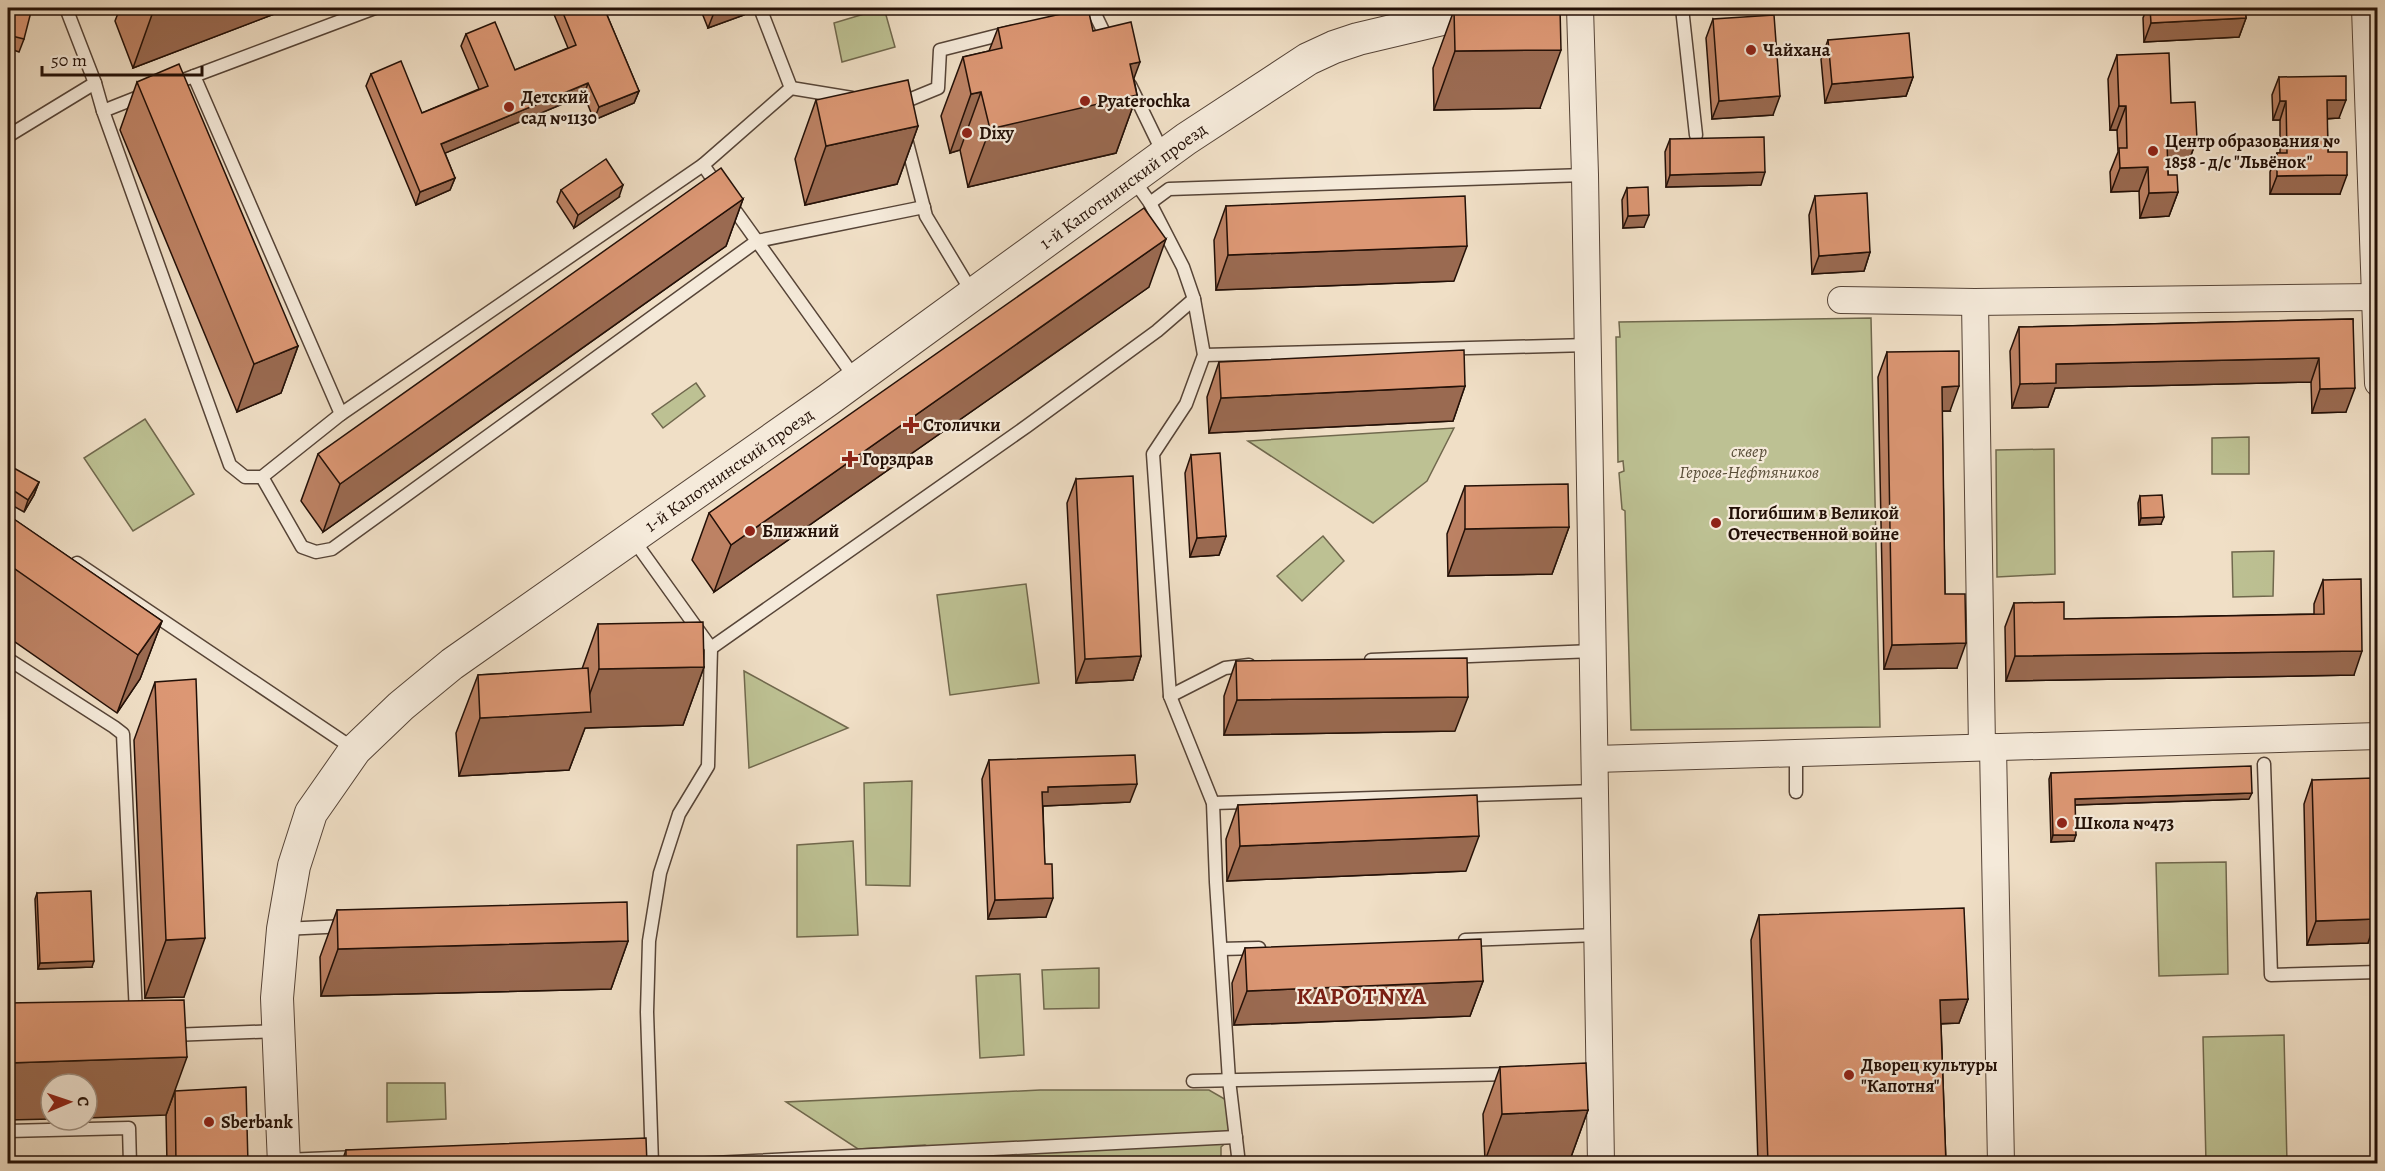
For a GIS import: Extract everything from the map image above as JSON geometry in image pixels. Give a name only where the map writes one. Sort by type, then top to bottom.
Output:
[{"type":"street","name":"1-й Капотнинский проезд","points":[[284,1162],[277,998],[283,929],[294,866],[311,813],[355,750],[401,706],[452,664],[974,295],[1141,191],[1164,156],[1223,114],[1308,60],[1334,47],[1437,13],[1489,8]]},
{"type":"street","points":[[1580,8],[1598,935],[1593,1072],[1601,1164]]},
{"type":"street","points":[[2365,8],[2378,383]]},
{"type":"street","points":[[1841,300],[1975,302],[2376,297]]},
{"type":"street","points":[[1975,302],[2001,1164]]},
{"type":"street","points":[[1595,759],[2378,736]]},
{"type":"lane","points":[[66,8],[95,83],[102,111],[230,465],[245,477],[262,477],[341,414],[703,165],[791,88],[862,99]]},
{"type":"lane","points":[[102,111],[375,8]]},
{"type":"lane","points":[[760,8],[791,88]]},
{"type":"lane","points":[[1682,8],[1696,135]]},
{"type":"lane","points":[[1061,20],[1094,12],[1113,52]]},
{"type":"lane","points":[[974,295],[926,216],[897,113],[938,88],[940,50],[1028,28]]},
{"type":"lane","points":[[1123,71],[1164,156]]},
{"type":"lane","points":[[194,76],[341,414]]},
{"type":"lane","points":[[8,136],[95,83]]},
{"type":"lane","points":[[703,165],[855,379]]},
{"type":"lane","points":[[1239,1164],[1229,1080],[1213,803],[1170,696],[1153,454],[1186,404],[1204,355],[1194,299],[1183,267],[1141,191],[1585,175]]},
{"type":"lane","points":[[262,477],[302,547],[316,552],[332,549],[757,242],[924,207]]},
{"type":"lane","points":[[711,648],[1027,426],[1157,331],[1194,299]]},
{"type":"lane","points":[[1204,355],[1588,345]]},
{"type":"lane","points":[[632,537],[711,648],[708,766],[679,814],[660,873],[650,941],[645,1146],[652,1164]]},
{"type":"lane","points":[[65,555],[355,750]]},
{"type":"lane","points":[[1361,660],[1593,651]]},
{"type":"lane","points":[[8,659],[123,735],[137,1025]]},
{"type":"lane","points":[[1170,696],[1225,668],[1257,664]]},
{"type":"lane","points":[[1796,753],[1796,792]]},
{"type":"lane","points":[[2264,764],[2271,975],[2378,972]]},
{"type":"lane","points":[[1213,803],[1596,791]]},
{"type":"lane","points":[[283,929],[354,925]]},
{"type":"lane","points":[[1452,940],[1598,935]]},
{"type":"lane","points":[[1221,949],[1268,948]]},
{"type":"lane","points":[[161,1036],[278,1031]]},
{"type":"lane","points":[[1193,1081],[1529,1073]]},
{"type":"lane","points":[[8,1131],[129,1128],[130,1164]]},
{"type":"lane","points":[[693,1164],[1236,1137]]},
{"type":"lane","points":[[284,1162],[367,1156]]},
{"type":"green space","points":[[884,8],[895,47],[842,62],[834,23]]},
{"type":"green space","name":"сквер Героев-Нефтяников","points":[[1871,318],[1880,727],[1631,730],[1625,511],[1622,509],[1619,473],[1624,471],[1623,461],[1618,462],[1616,337],[1620,337],[1619,322]]},
{"type":"green space","points":[[696,383],[705,396],[663,428],[652,414]]},
{"type":"green space","points":[[145,419],[194,494],[133,531],[84,458]]},
{"type":"green space","points":[[1454,428],[1427,481],[1373,523],[1248,441]]},
{"type":"green space","points":[[2249,437],[2249,474],[2212,474],[2212,438]]},
{"type":"green space","points":[[2054,449],[2055,574],[1997,577],[1996,450]]},
{"type":"green space","points":[[1323,536],[1344,561],[1302,601],[1277,576]]},
{"type":"green space","points":[[2274,551],[2273,596],[2233,597],[2232,552]]},
{"type":"green space","points":[[1026,584],[1039,683],[950,695],[937,595]]},
{"type":"green space","points":[[744,671],[848,728],[749,768]]},
{"type":"green space","points":[[912,781],[910,886],[866,885],[864,783]]},
{"type":"green space","points":[[853,841],[858,935],[797,937],[797,845]]},
{"type":"green space","points":[[2226,862],[2228,974],[2159,976],[2156,863]]},
{"type":"green space","points":[[1099,968],[1099,1008],[1044,1009],[1042,970]]},
{"type":"green space","points":[[1020,974],[1024,1055],[980,1058],[976,976]]},
{"type":"green space","points":[[2284,1035],[2287,1163],[2206,1163],[2203,1037]]},
{"type":"green space","points":[[387,1083],[445,1083],[446,1119],[387,1122]]},
{"type":"green space","points":[[1040,1090],[1209,1090],[1228,1101],[1230,1139],[1221,1147],[1221,1163],[963,1163],[925,1145],[858,1149],[786,1102]]},
{"type":"building","points":[[8,8],[32,8],[24,39],[8,35]]},
{"type":"building","name":"Детский сад №1130","points":[[561,8],[604,8],[639,91],[599,107],[588,83],[441,144],[455,178],[420,192],[371,74],[401,61],[422,113],[488,86],[466,34],[495,22],[515,70],[576,45]]},
{"type":"building","points":[[1088,8],[1093,31],[1131,22],[1140,62],[1130,64],[1137,95],[990,129],[981,92],[971,94],[963,57],[1002,48],[998,28]]},
{"type":"building","points":[[1560,8],[1561,50],[1455,51],[1454,10]]},
{"type":"building","points":[[2150,8],[2245,8],[2246,18],[2151,23]]},
{"type":"building","points":[[1774,15],[1780,96],[1719,101],[1713,19]]},
{"type":"building","points":[[1909,33],[1913,77],[1832,84],[1828,40]]},
{"type":"building","points":[[2169,53],[2171,103],[2195,102],[2197,139],[2167,140],[2168,175],[2177,175],[2178,192],[2149,193],[2148,167],[2120,168],[2119,148],[2127,148],[2126,106],[2119,106],[2117,55]]},
{"type":"building","points":[[179,64],[298,346],[254,364],[137,82]]},
{"type":"building","points":[[2346,76],[2346,100],[2327,100],[2328,152],[2347,152],[2347,175],[2277,176],[2277,153],[2287,153],[2286,101],[2280,101],[2279,77]]},
{"type":"building","points":[[908,80],[918,126],[826,146],[816,100]]},
{"type":"building","points":[[1764,137],[1765,172],[1670,175],[1670,139]]},
{"type":"building","points":[[606,159],[623,185],[578,215],[561,190]]},
{"type":"building","points":[[721,168],[743,199],[340,484],[318,454]]},
{"type":"building","points":[[1648,187],[1649,215],[1628,216],[1627,188]]},
{"type":"building","points":[[1867,193],[1870,252],[1819,256],[1815,196]]},
{"type":"building","points":[[1465,196],[1467,246],[1228,255],[1226,206]]},
{"type":"building","points":[[1144,208],[1166,239],[731,545],[709,513]]},
{"type":"building","points":[[8,238],[10,243],[8,258]]},
{"type":"building","points":[[2353,319],[2355,388],[2320,389],[2319,358],[2056,364],[2056,383],[2020,384],[2019,327]]},
{"type":"building","points":[[1464,350],[1465,386],[1221,398],[1219,362]]},
{"type":"building","points":[[1959,351],[1959,386],[1942,387],[1945,594],[1965,594],[1966,643],[1892,645],[1887,352]]},
{"type":"building","points":[[1220,453],[1226,536],[1197,538],[1191,455]]},
{"type":"building","points":[[12,467],[39,482],[28,500],[8,487],[8,476]]},
{"type":"building","points":[[1133,476],[1141,656],[1085,659],[1076,479]]},
{"type":"building","points":[[1568,484],[1569,527],[1465,529],[1465,486]]},
{"type":"building","points":[[2162,495],[2164,517],[2141,518],[2140,496]]},
{"type":"building","points":[[8,515],[162,621],[138,655],[8,564]]},
{"type":"building","points":[[2361,579],[2362,651],[2015,656],[2014,603],[2064,602],[2064,619],[2324,614],[2323,580]]},
{"type":"building","points":[[703,622],[704,667],[599,669],[598,624]]},
{"type":"building","points":[[1467,658],[1468,697],[1237,700],[1236,661]]},
{"type":"building","points":[[588,668],[591,712],[480,718],[478,675]]},
{"type":"building","points":[[196,679],[205,938],[166,940],[155,682]]},
{"type":"building","points":[[1135,755],[1137,784],[1048,787],[1048,792],[1042,792],[1045,864],[1052,864],[1053,898],[995,900],[989,760]]},
{"type":"building","name":"Школа №473","points":[[2251,766],[2252,793],[2075,799],[2076,835],[2053,835],[2051,773]]},
{"type":"building","points":[[2373,778],[2376,919],[2316,921],[2312,780]]},
{"type":"building","points":[[1477,795],[1479,836],[1240,846],[1238,805]]},
{"type":"building","points":[[91,891],[94,961],[40,963],[37,893]]},
{"type":"building","points":[[627,902],[628,941],[338,949],[337,910]]},
{"type":"building","points":[[1964,908],[1968,999],[1940,1000],[1946,1164],[1884,1164],[1884,1159],[1768,1163],[1759,915]]},
{"type":"building","points":[[1481,939],[1483,981],[1247,991],[1245,948]]},
{"type":"building","points":[[184,1000],[187,1057],[8,1063],[8,1003]]},
{"type":"building","points":[[1586,1063],[1588,1110],[1502,1114],[1500,1067]]},
{"type":"building","points":[[246,1087],[248,1164],[176,1164],[175,1091]]},
{"type":"building","points":[[646,1138],[647,1164],[346,1164],[346,1150]]},
{"type":"place","name":"Чайхана","points":[[1751,50]]},
{"type":"place","name":"Pyaterochka","points":[[1085,101]]},
{"type":"place","name":"Детский сад №1130","points":[[509,107]]},
{"type":"place","name":"Dixy","points":[[967,133]]},
{"type":"place","name":"Центр образования № 1858 - д/с \"Львёнок\"","points":[[2153,151]]},
{"type":"place","name":"Столички","points":[[911,425]]},
{"type":"place","name":"Горздрав","points":[[850,459]]},
{"type":"place","name":"Погибшим в Великой Отечественной войне","points":[[1716,523]]},
{"type":"place","name":"Ближний","points":[[750,531]]},
{"type":"place","name":"Школа №473","points":[[2062,823]]},
{"type":"place","name":"Дворец культуры \"Капотня\"","points":[[1849,1075]]},
{"type":"place","name":"Sberbank","points":[[209,1122]]},
{"type":"district","name":"KAPOTNYA","points":[[1362,996]]}]
